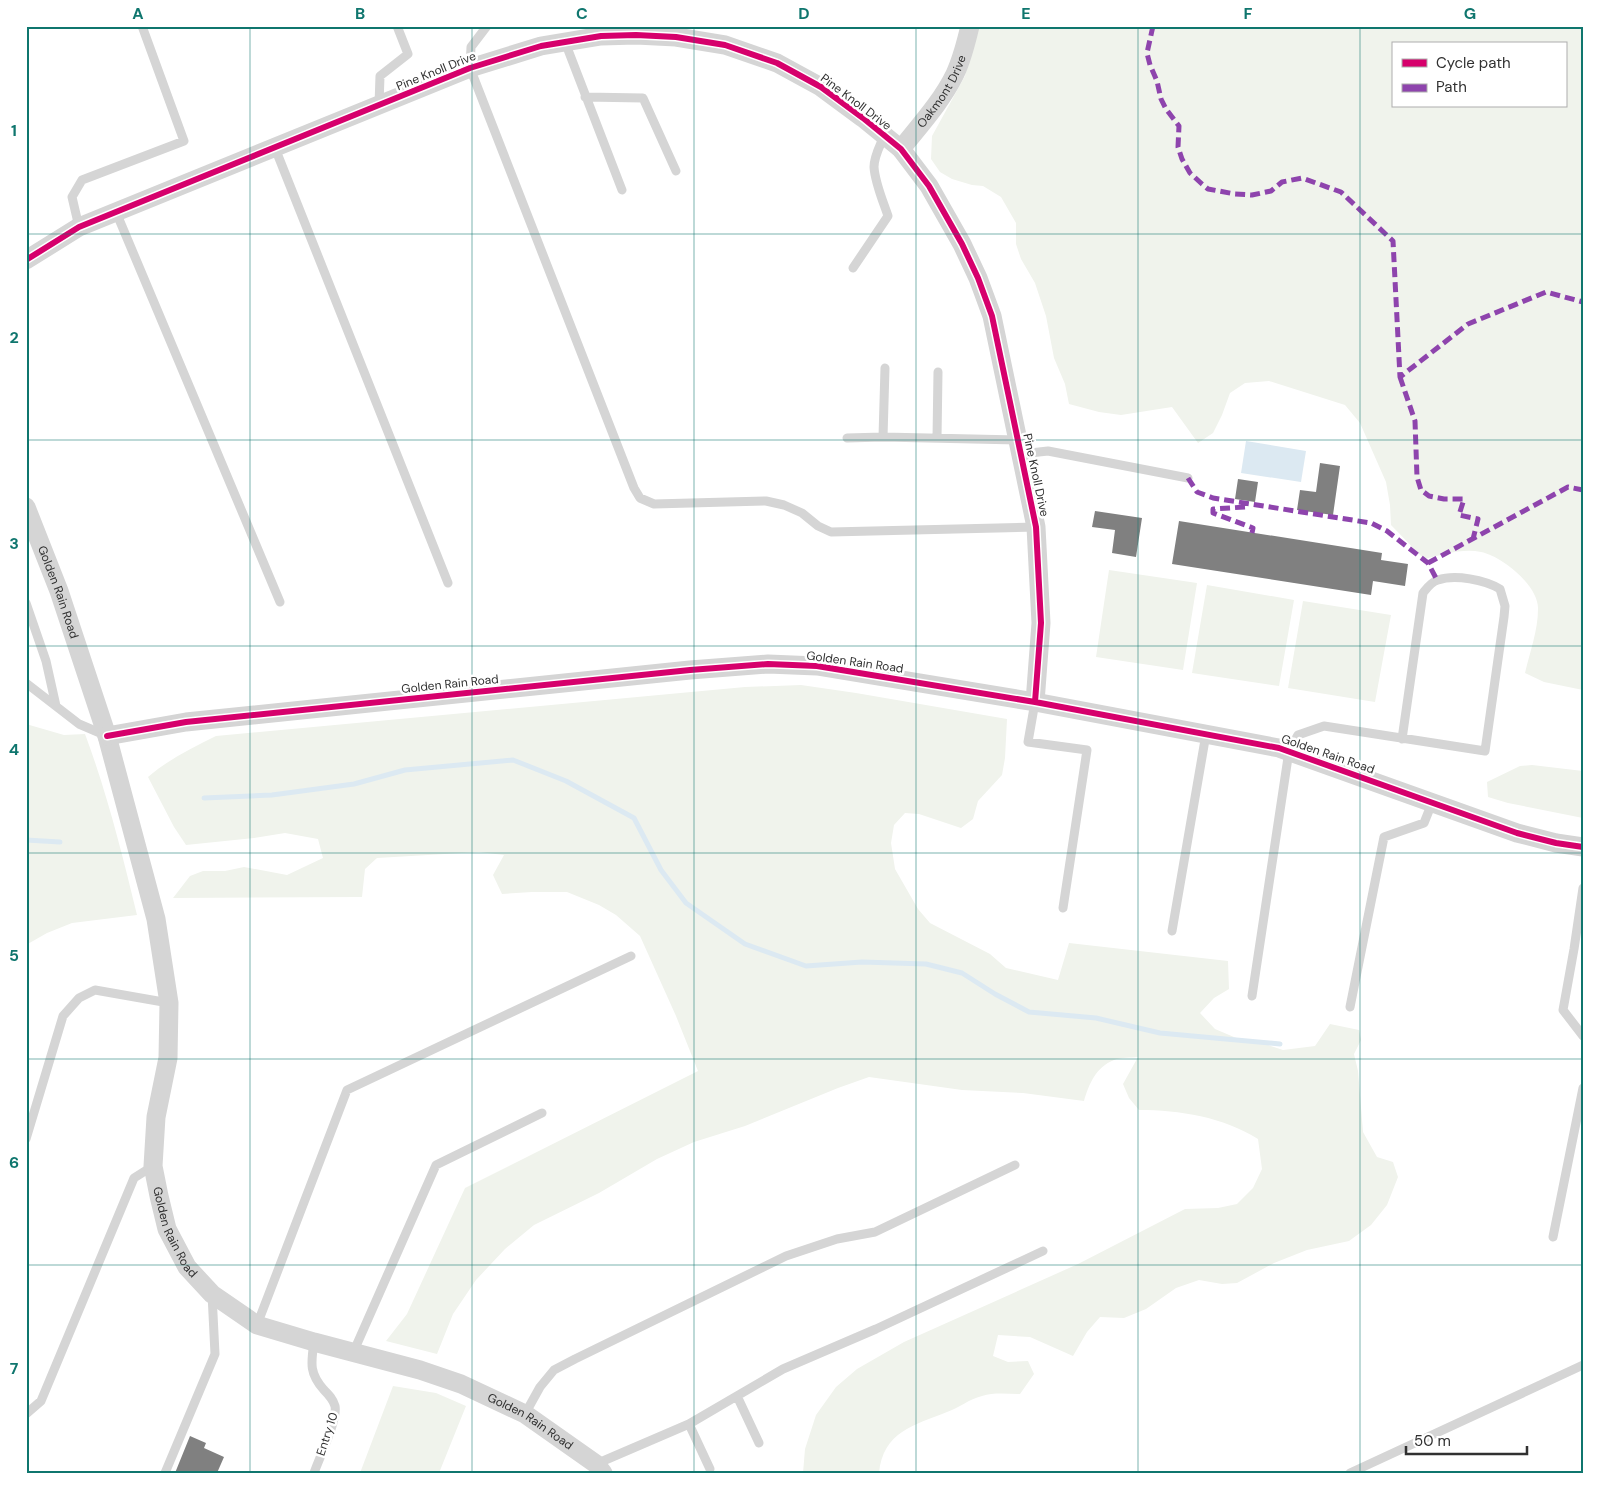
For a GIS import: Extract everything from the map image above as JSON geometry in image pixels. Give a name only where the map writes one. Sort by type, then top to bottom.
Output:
[{"type":"street","name":"Oakmont Drive","points":[[901,149],[945,92],[963,55],[970,26]]},
{"type":"street","name":"Pine Knoll Drive","points":[[26,260],[79,227],[470,68],[516,53],[564,41],[601,36],[636,35],[676,37],[726,45],[777,63],[821,87],[901,149],[929,186],[962,244],[978,278],[992,316],[1036,527],[1041,623],[1035,702]]},
{"type":"street","name":"Golden Rain Road","points":[[26,507],[59,591],[107,736],[156,919],[168,1003],[168,1058],[156,1117],[153,1166],[158,1196],[167,1229],[187,1267],[212,1294],[257,1325],[420,1370],[461,1384],[525,1414],[597,1470]]},
{"type":"street","name":"Golden Rain Road","points":[[107,736],[186,722],[690,670],[768,664],[817,666],[1035,702],[1290,751],[1517,833],[1556,843],[1583,847]]},
{"type":"lane","points":[[79,227],[72,197],[82,180],[184,141],[142,26]]},
{"type":"lane","points":[[379,106],[380,76],[408,54],[397,26]]},
{"type":"lane","points":[[487,26],[471,47],[470,68],[630,479],[640,498],[654,504],[766,502],[784,505],[802,513],[818,526],[831,532],[1036,527]]},
{"type":"lane","points":[[564,41],[622,190]]},
{"type":"lane","points":[[585,97],[644,98],[676,170]]},
{"type":"lane","points":[[853,268],[888,216],[877,185],[874,166],[884,136]]},
{"type":"lane","points":[[274,148],[448,583]]},
{"type":"lane","points":[[116,212],[280,602]]},
{"type":"lane","points":[[883,437],[885,368]]},
{"type":"lane","points":[[937,438],[938,372]]},
{"type":"lane","points":[[847,438],[937,438],[1019,447],[1188,478]]},
{"type":"lane","points":[[1252,996],[1290,751],[1298,734],[1324,726],[1402,739],[1485,751],[1505,611],[1500,588],[1491,583],[1452,578],[1437,580],[1428,586],[1423,593],[1402,739]]},
{"type":"lane","points":[[26,602],[46,661],[56,706]]},
{"type":"lane","points":[[26,683],[79,724],[107,736]]},
{"type":"lane","points":[[1035,702],[1028,742],[1088,750],[1062,908]]},
{"type":"lane","points":[[1172,932],[1206,734]]},
{"type":"lane","points":[[1350,1007],[1384,837],[1424,823],[1432,803]]},
{"type":"lane","points":[[1583,888],[1563,1010],[1583,1036]]},
{"type":"lane","points":[[257,1325],[347,1090],[631,956]]},
{"type":"lane","points":[[26,1139],[63,1016],[79,998],[96,990],[168,1003]]},
{"type":"lane","points":[[1553,1237],[1583,1088]]},
{"type":"lane","points":[[353,1353],[436,1166],[542,1113]]},
{"type":"lane","points":[[525,1414],[540,1387],[554,1370],[575,1359],[786,1256],[837,1239],[875,1232],[1015,1165]]},
{"type":"lane","points":[[26,1414],[41,1401],[134,1178],[153,1166]]},
{"type":"lane","points":[[597,1470],[689,1424],[783,1370],[1043,1251]]},
{"type":"lane","points":[[165,1473],[215,1354],[212,1294]]},
{"type":"lane","name":"Entry 10","points":[[314,1342],[312,1373],[332,1398],[335,1407],[335,1418],[314,1473]]},
{"type":"lane","points":[[1350,1473],[1583,1365]]},
{"type":"lane","points":[[737,1396],[759,1444]]},
{"type":"lane","points":[[689,1424],[710,1469]]},
{"type":"shaded area","points":[[978,26],[1583,26],[1583,690],[1544,682],[1525,673],[1535,633],[1538,609],[1537,600],[1532,591],[1518,573],[1499,559],[1481,552],[1460,551],[1424,559],[1391,525],[1386,482],[1360,423],[1345,405],[1269,381],[1245,383],[1230,393],[1213,433],[1198,443],[1172,407],[1121,415],[1099,412],[1069,404],[1065,384],[1054,358],[1046,316],[1035,283],[1021,259],[1016,244],[1016,223],[1001,197],[983,186],[952,179],[940,172],[931,159],[932,136],[965,76]]},
{"type":"shaded area","points":[[1246,441],[1306,451],[1301,482],[1241,473]]},
{"type":"shaded area","points":[[1109,570],[1197,583],[1183,670],[1096,657]]},
{"type":"shaded area","points":[[1207,585],[1294,600],[1279,686],[1192,673]]},
{"type":"shaded area","points":[[1303,601],[1391,615],[1375,702],[1288,688]]},
{"type":"shaded area","points":[[801,685],[1007,719],[1002,775],[978,801],[973,819],[961,828],[919,814],[905,813],[894,825],[891,843],[895,869],[918,909],[930,923],[990,954],[1006,968],[1058,980],[1069,943],[1228,961],[1229,989],[1214,998],[1200,1013],[1215,1029],[1241,1040],[1265,1044],[1283,1050],[1315,1046],[1330,1024],[1359,1030],[1361,1040],[1354,1054],[1358,1071],[1363,1132],[1377,1157],[1393,1162],[1398,1177],[1387,1205],[1371,1225],[1349,1241],[1307,1250],[1274,1263],[1237,1283],[1222,1284],[1199,1280],[1176,1288],[1146,1309],[1124,1318],[1100,1317],[1087,1332],[1073,1356],[1030,1337],[998,1335],[993,1356],[1008,1362],[1028,1361],[1034,1374],[1020,1394],[996,1394],[977,1397],[912,1426],[894,1439],[887,1448],[879,1473],[803,1473],[805,1449],[816,1415],[836,1387],[857,1369],[904,1342],[1078,1264],[1185,1209],[1218,1208],[1237,1204],[1253,1188],[1262,1169],[1258,1139],[1245,1131],[1201,1116],[1170,1111],[1139,1110],[1129,1098],[1123,1084],[1138,1057],[1117,1059],[1102,1067],[1091,1082],[1084,1101],[1023,1093],[962,1090],[869,1077],[745,1126],[694,1142],[657,1159],[599,1193],[534,1225],[505,1249],[476,1280],[453,1314],[437,1354],[386,1341],[407,1314],[465,1188],[698,1071],[676,1016],[640,936],[616,915],[599,905],[567,892],[502,894],[493,875],[504,855],[479,852],[377,858],[365,869],[362,897],[173,898],[190,876],[203,871],[225,871],[244,867],[287,875],[323,858],[318,839],[285,833],[186,845],[174,827],[148,777],[172,759],[216,736],[745,687]]},
{"type":"shaded area","points":[[26,724],[64,735],[85,734],[120,846],[137,915],[72,923],[47,933],[26,945]]},
{"type":"shaded area","points":[[1532,765],[1583,771],[1583,818],[1508,803],[1488,797],[1487,782],[1520,766]]},
{"type":"shaded area","points":[[393,1386],[436,1393],[466,1406],[439,1473],[360,1473]]},
{"type":"building","points":[[1320,463],[1340,466],[1333,515],[1297,510],[1300,490],[1316,492]]},
{"type":"building","points":[[1238,479],[1258,482],[1255,502],[1235,499]]},
{"type":"building","points":[[1095,511],[1142,518],[1136,557],[1112,553],[1115,530],[1092,527]]},
{"type":"building","points":[[1179,521],[1382,553],[1381,560],[1408,564],[1405,586],[1373,581],[1371,595],[1172,564]]},
{"type":"building","points":[[190,1436],[206,1443],[204,1448],[224,1457],[217,1473],[175,1473]]},
{"type":"waterway","points":[[204,798],[272,795],[354,784],[405,770],[513,760],[566,781],[634,818],[661,870],[686,903],[745,944],[806,966],[862,962],[926,964],[962,973],[995,994],[1029,1012],[1096,1018],[1160,1033],[1280,1044]]},
{"type":"waterway","points":[[26,840],[60,842]]},
{"type":"marked path","points":[[1153,26],[1147,53],[1150,65],[1157,81],[1161,99],[1179,126],[1178,147],[1182,159],[1190,173],[1202,184],[1208,189],[1252,195],[1271,191],[1282,182],[1302,178],[1341,192],[1393,241],[1400,377],[1468,324],[1546,292],[1583,302]]},
{"type":"marked path","points":[[1400,377],[1415,421],[1417,477],[1421,490],[1429,496],[1444,499],[1464,499],[1459,515],[1478,519],[1473,539]]},
{"type":"marked path","points":[[1188,478],[1197,492],[1213,498],[1371,523],[1387,531],[1428,563],[1437,580]]},
{"type":"marked path","points":[[1428,563],[1568,487],[1583,490]]},
{"type":"marked path","points":[[1245,507],[1213,509],[1213,513],[1253,528],[1252,533]]},
{"type":"cycle path","points":[[26,260],[79,227],[470,68],[541,46],[601,36],[676,37],[725,45],[777,63],[821,87],[901,149],[929,186],[962,244],[978,278],[992,316],[1036,527],[1041,623],[1035,702]]},
{"type":"cycle path","points":[[107,736],[186,722],[690,670],[768,664],[817,666],[1035,702],[1279,748],[1517,833],[1556,843],[1583,847]]}]
